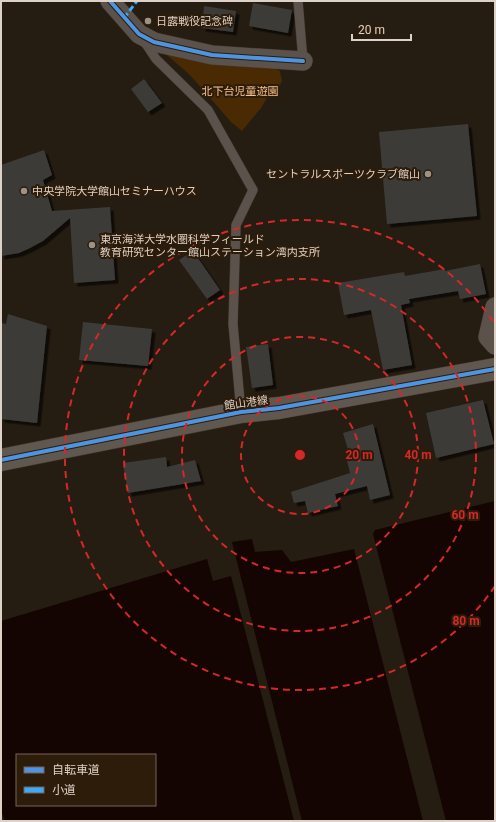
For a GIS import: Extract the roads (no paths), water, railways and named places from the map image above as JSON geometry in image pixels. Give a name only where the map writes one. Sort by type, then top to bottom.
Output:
[{"type":"main road","name":"館山港線","points":[[1,460],[241,412],[279,408],[495,369]]},
{"type":"street","points":[[110,1],[139,34],[154,42],[212,55],[302,61]]},
{"type":"street","points":[[495,307],[488,337],[495,345]]},
{"type":"lane","points":[[298,1],[302,61]]},
{"type":"lane","points":[[139,34],[156,59],[208,110],[253,190],[236,225],[233,324],[241,412]]},
{"type":"place","name":"日露戦役記念碑","points":[[148,21]]},
{"type":"place","name":"セントラルスポーツクラブ館山","points":[[428,174]]},
{"type":"place","name":"中央学院大学館山セミナーハウス","points":[[24,191]]},
{"type":"place","name":"東京海洋大学水圏科学フィールド 教育研究センター館山ステーション湾内支所","points":[[92,245]]},
{"type":"park label","name":"北下台児童遊園","points":[[240,91]]}]
